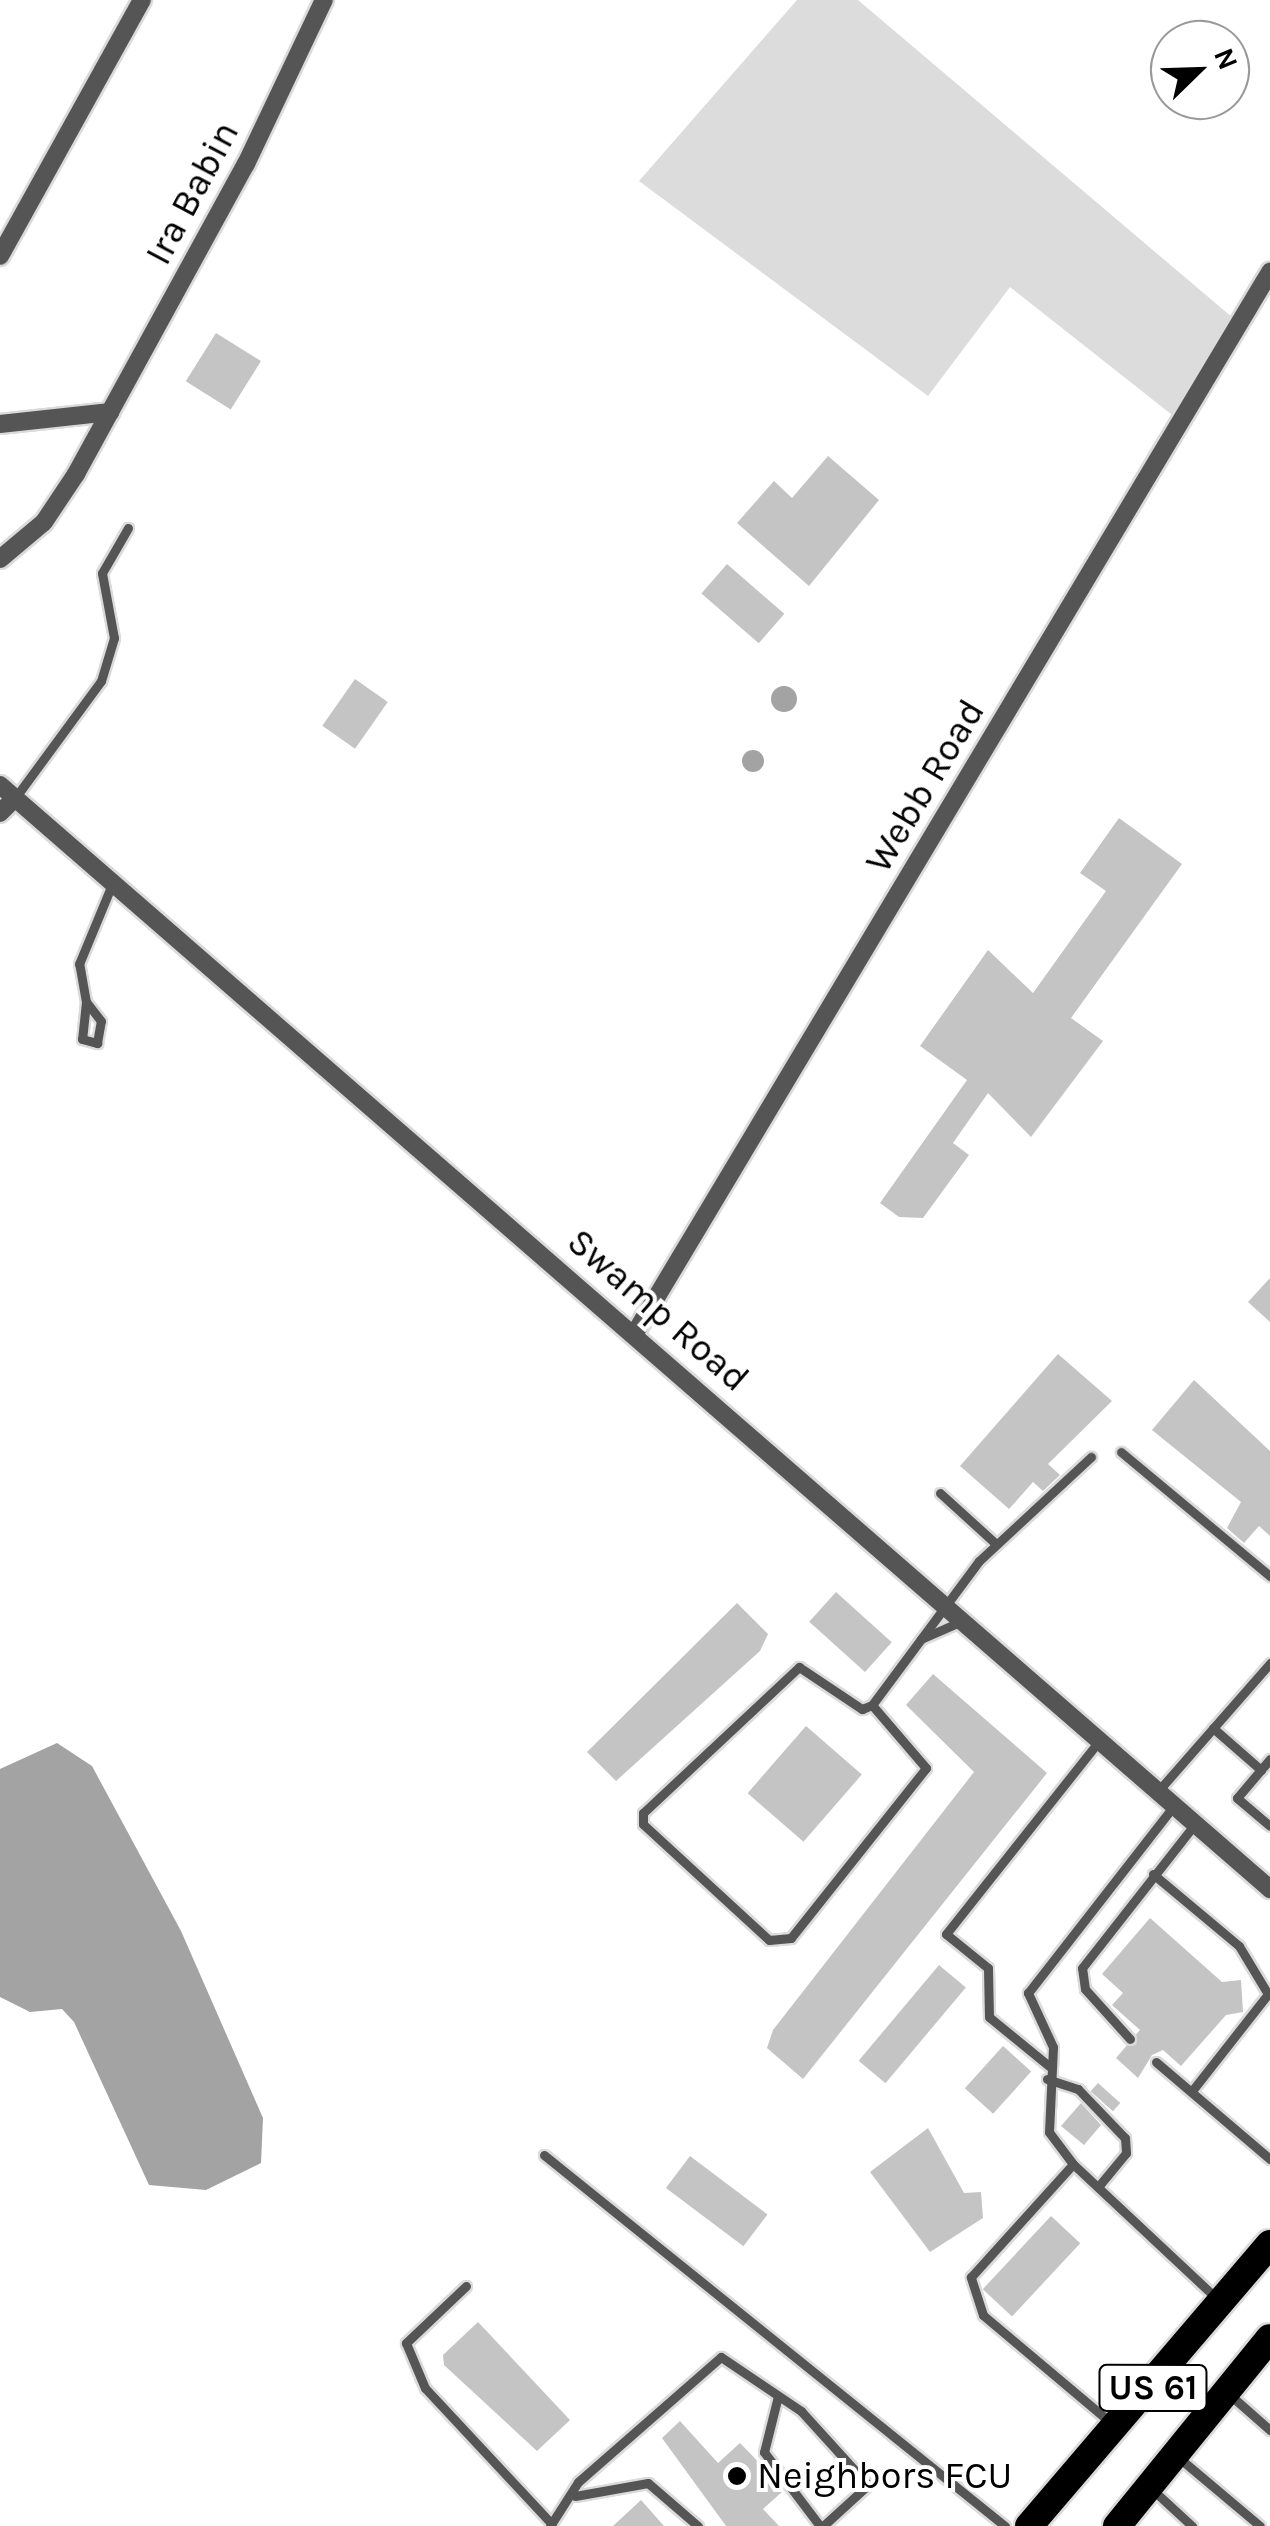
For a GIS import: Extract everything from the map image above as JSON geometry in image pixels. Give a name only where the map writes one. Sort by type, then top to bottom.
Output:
[{"type":"highway","name":"US 61","points":[[1028,2526],[1119,2430],[1270,2244]]},
{"type":"highway","name":"US 61","points":[[1117,2526],[1268,2345]]},
{"type":"street","points":[[0,256],[142,0]]},
{"type":"street","name":"Ira Babin","points":[[0,559],[44,522],[110,412],[324,0]]},
{"type":"street","name":"Webb Road","points":[[635,1333],[1270,272]]},
{"type":"street","points":[[0,424],[110,412]]},
{"type":"street","points":[[0,813],[7,791]]},
{"type":"street","name":"Swamp Road","points":[[7,791],[946,1602],[1270,1888]]},
{"type":"lane","points":[[7,791],[101,680],[114,638],[102,573],[128,528]]},
{"type":"lane","points":[[86,1002],[82,947],[112,882]]},
{"type":"lane","points":[[1122,1452],[1270,1576]]},
{"type":"lane","points":[[872,1706],[926,1768],[791,1938],[769,1940],[643,1824],[643,1813],[799,1668],[862,1709],[872,1706],[946,1602],[996,1544],[1038,1516],[1092,1458]]},
{"type":"lane","points":[[940,1493],[996,1544]]},
{"type":"lane","points":[[919,1640],[965,1619]]},
{"type":"lane","points":[[1159,1790],[1270,1664]]},
{"type":"lane","points":[[1213,1728],[1260,1770]]},
{"type":"lane","points":[[1049,2066],[989,2017],[988,1968],[946,1934],[1100,1738]]},
{"type":"lane","points":[[1270,1759],[1237,1798],[1270,1826]]},
{"type":"lane","points":[[1175,1804],[1028,1992],[1053,2047],[1047,2080],[1049,2132],[1072,2164],[1222,2303]]},
{"type":"lane","points":[[1130,2039],[1085,1989],[1082,1968],[1196,1823]]},
{"type":"lane","points":[[1153,1874],[1239,1946],[1268,1994],[1192,2091]]},
{"type":"lane","points":[[1156,2062],[1270,2158]]},
{"type":"lane","points":[[1047,2080],[1078,2088],[1125,2138],[1126,2153],[1098,2187]]},
{"type":"lane","points":[[544,2155],[1004,2526]]},
{"type":"lane","points":[[1072,2164],[970,2277],[983,2314],[1119,2430]]},
{"type":"lane","points":[[466,2286],[406,2343],[424,2388],[551,2525],[575,2496],[578,2482],[721,2357],[778,2396],[868,2485],[822,2526],[764,2452],[778,2396]]},
{"type":"lane","points":[[1227,2392],[1270,2430]]},
{"type":"lane","points":[[1177,2456],[1260,2526]]},
{"type":"lane","points":[[575,2496],[648,2483],[698,2526]]},
{"type":"lane","points":[[1150,2488],[1192,2526]]},
{"type":"shaded area","points":[[797,0],[858,0],[1233,318],[1176,418],[1010,287],[928,396],[639,181]]},
{"type":"shaded area","points":[[784,686],[793,690],[797,699],[793,708],[784,712],[775,708],[771,699],[775,690]]},
{"type":"shaded area","points":[[753,750],[761,753],[761,769],[753,772],[745,769],[742,761],[745,753]]},
{"type":"shaded area","points":[[57,1743],[92,1766],[181,1931],[263,2118],[261,2163],[206,2190],[149,2185],[74,2022],[62,2009],[30,2012],[0,1997],[0,1769]]},
{"type":"building","points":[[216,333],[261,361],[231,409],[186,381]]},
{"type":"building","points":[[828,456],[879,500],[809,586],[737,523],[774,481],[792,498]]},
{"type":"building","points":[[727,564],[784,614],[759,643],[701,593]]},
{"type":"building","points":[[355,679],[388,702],[355,749],[322,726]]},
{"type":"building","points":[[1119,818],[1182,864],[1071,1018],[1103,1041],[1031,1137],[988,1093],[953,1143],[969,1155],[923,1218],[899,1217],[880,1203],[967,1080],[920,1046],[988,950],[1033,993],[1106,891],[1080,873]]},
{"type":"building","points":[[1270,1278],[1270,1322],[1248,1302]]},
{"type":"building","points":[[1058,1354],[1112,1401],[1048,1464],[1060,1475],[1043,1491],[1033,1482],[1009,1509],[960,1466]]},
{"type":"building","points":[[1194,1380],[1270,1451],[1270,1536],[1259,1526],[1244,1543],[1227,1528],[1241,1502],[1152,1430]]},
{"type":"building","points":[[836,1592],[892,1642],[865,1672],[809,1622]]},
{"type":"building","points":[[737,1603],[768,1634],[760,1651],[616,1781],[587,1752]]},
{"type":"building","points":[[933,1674],[1047,1773],[803,2079],[767,2048],[773,2030],[974,1772],[906,1705]]},
{"type":"building","points":[[806,1726],[862,1775],[803,1842],[748,1793]]},
{"type":"building","points":[[1150,1918],[1222,1982],[1241,1980],[1243,2012],[1226,2015],[1181,2066],[1163,2050],[1152,2055],[1138,2078],[1116,2058],[1140,2030],[1112,2005],[1123,1993],[1102,1974]]},
{"type":"building","points":[[939,1965],[966,1987],[885,2083],[859,2061]]},
{"type":"building","points":[[1003,2046],[1031,2071],[993,2114],[965,2088]]},
{"type":"building","points":[[1098,2083],[1120,2103],[1113,2111],[1091,2091]]},
{"type":"building","points":[[1081,2103],[1101,2125],[1084,2145],[1061,2126]]},
{"type":"building","points":[[928,2128],[964,2193],[981,2192],[983,2218],[930,2252],[870,2172]]},
{"type":"building","points":[[690,2156],[767,2214],[743,2246],[666,2188]]},
{"type":"building","points":[[1051,2216],[1080,2243],[1012,2316],[983,2289]]},
{"type":"building","points":[[478,2322],[570,2420],[537,2451],[444,2365],[443,2355]]},
{"type":"building","name":"Neighbors FCU","points":[[680,2421],[718,2463],[740,2443],[771,2475],[783,2491],[763,2509],[779,2526],[726,2526],[662,2438]]},
{"type":"building","points":[[641,2500],[664,2526],[613,2526]]},
{"type":"place","name":"Neighbors FCU","points":[[737,2476]]}]
